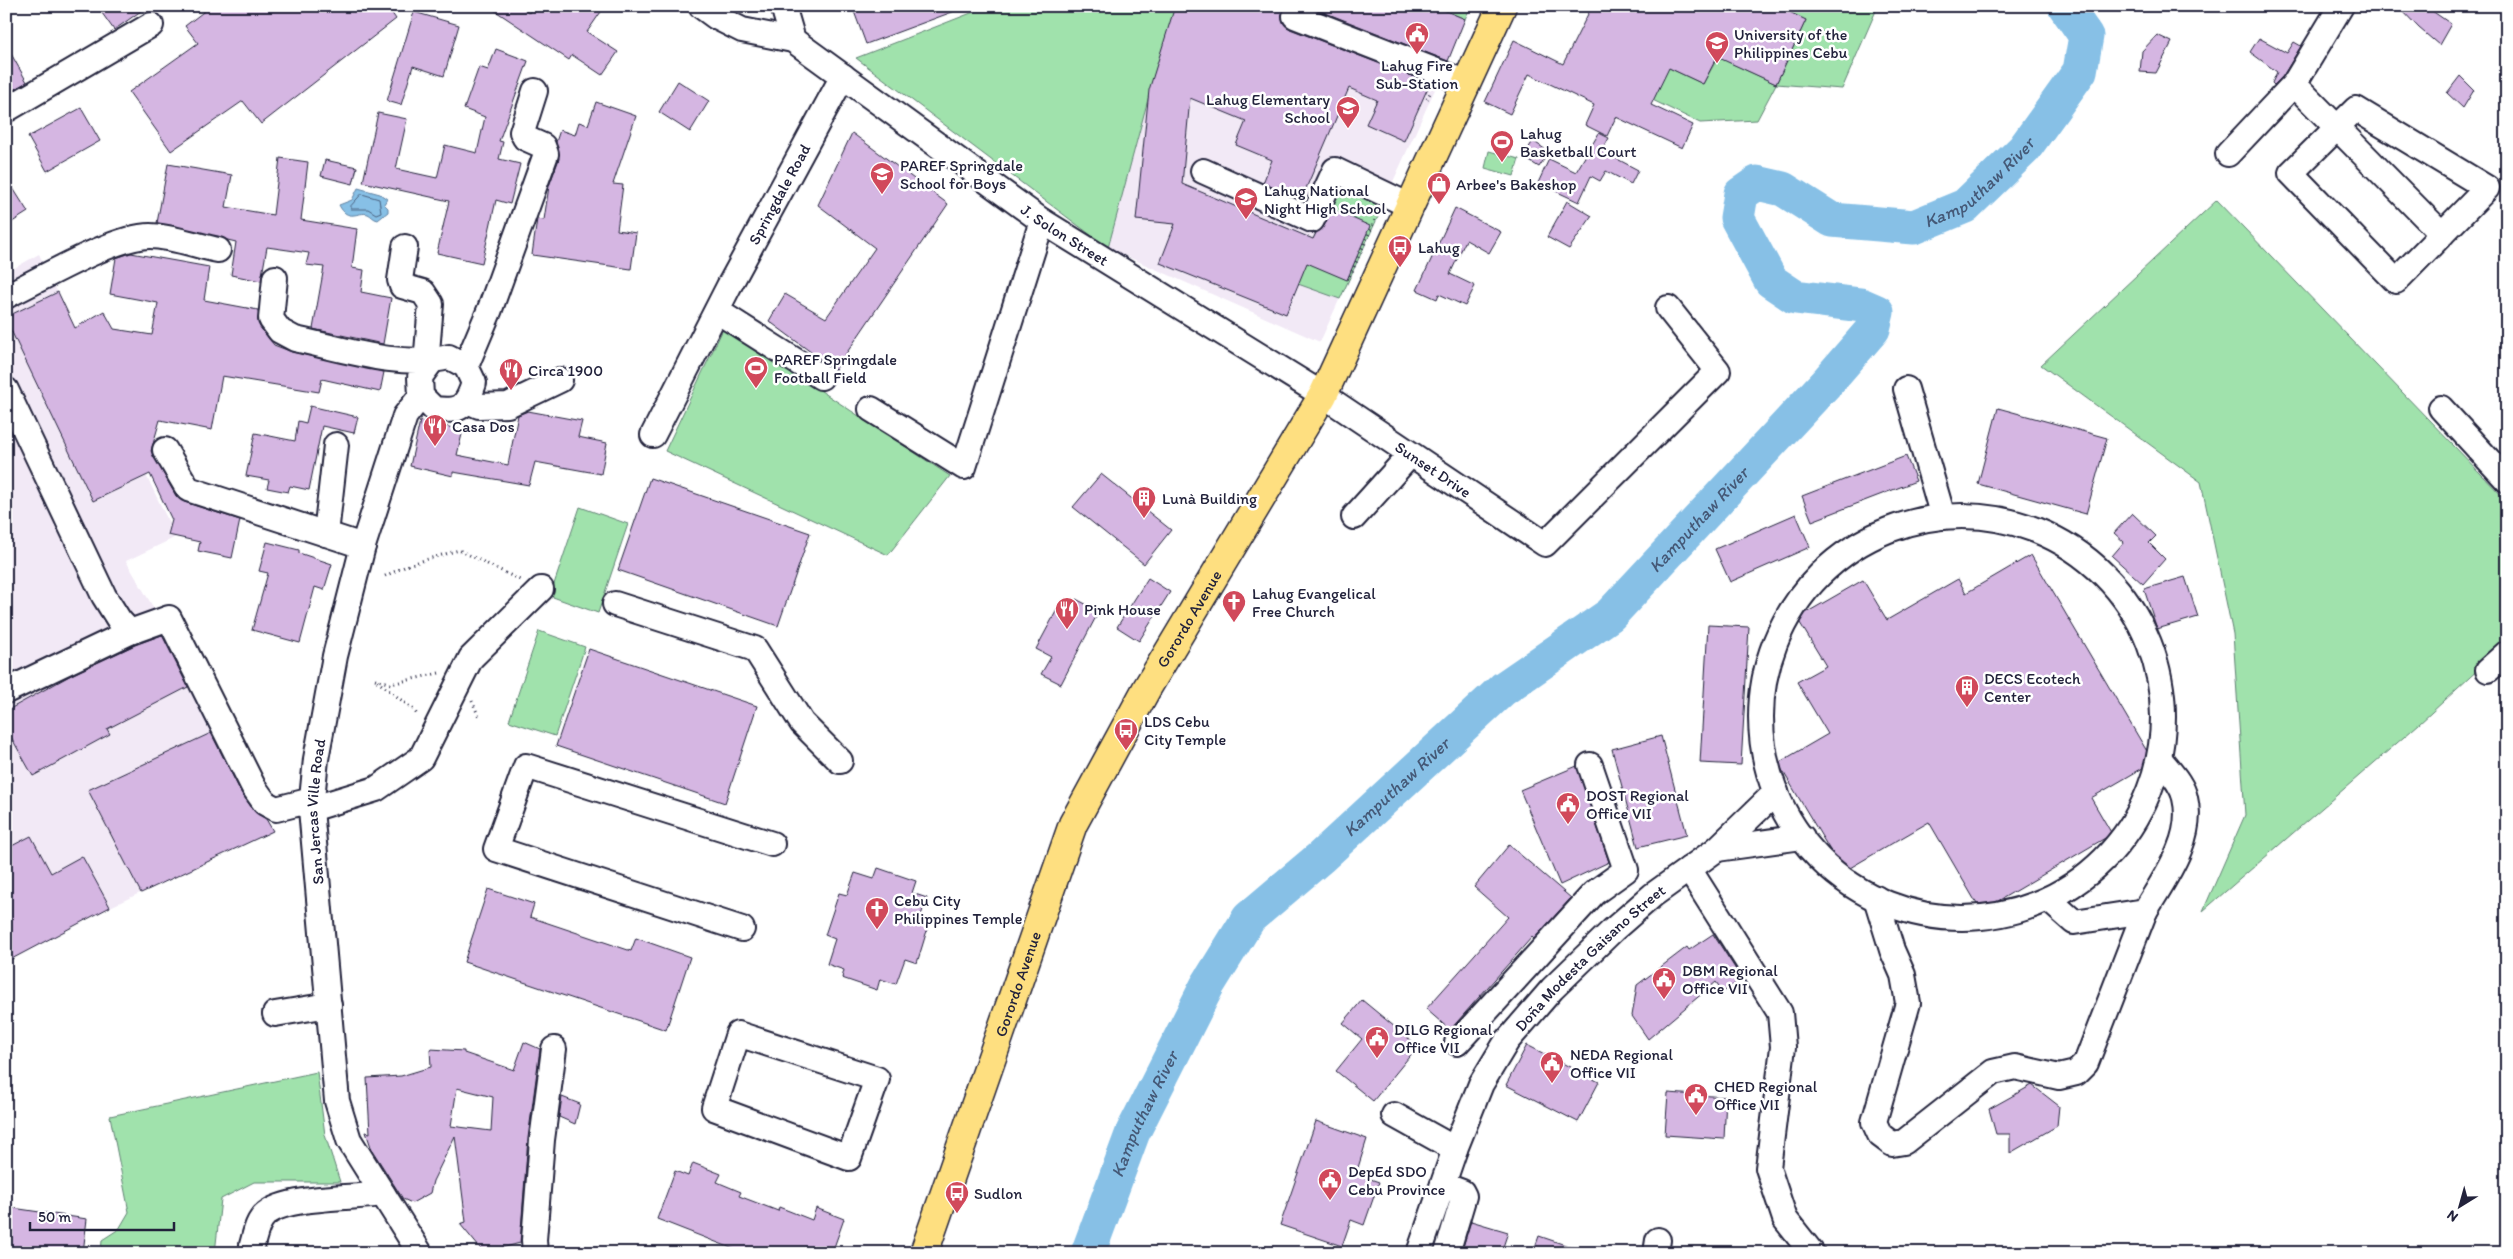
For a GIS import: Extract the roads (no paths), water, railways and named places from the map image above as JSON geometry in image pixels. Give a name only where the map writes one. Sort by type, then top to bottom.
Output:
[{"type":"main road","name":"Gorordo Avenue","points":[[924,1253],[1073,824],[1147,688],[1323,396],[1502,6]]},
{"type":"street","name":"J. Solon Street","points":[[701,6],[716,17],[742,30],[793,40],[1042,221],[1323,396]]},
{"type":"street","points":[[783,6],[793,40]]},
{"type":"street","points":[[2228,154],[2294,84],[2342,6]]},
{"type":"street","points":[[1294,16],[1467,83]]},
{"type":"street","points":[[6,110],[151,25]]},
{"type":"street","name":"Springdale Road","points":[[654,435],[717,311],[843,76]]},
{"type":"street","points":[[2294,84],[2442,234]]},
{"type":"street","points":[[466,366],[490,309],[546,154],[543,146],[525,138],[522,132],[535,91]]},
{"type":"street","points":[[2356,109],[2487,188],[2442,234],[2396,281],[2291,173],[2356,109]]},
{"type":"street","points":[[1203,170],[1312,220],[1335,170],[1410,206]]},
{"type":"street","points":[[871,409],[964,467],[1042,221]]},
{"type":"street","points":[[6,296],[109,246],[131,239],[151,236],[218,250]]},
{"type":"street","points":[[405,247],[400,280],[402,286],[423,292],[431,304],[427,352],[431,362]]},
{"type":"street","points":[[275,278],[272,319],[280,331],[295,339],[407,362],[431,362],[449,357],[466,366],[474,383],[468,400],[453,411],[434,409],[421,396],[420,377],[431,362]]},
{"type":"street","name":"Sunset Drive","points":[[1323,396],[1545,544],[1718,371],[1668,308]]},
{"type":"street","points":[[717,311],[821,377]]},
{"type":"street","points":[[468,400],[479,406],[508,405],[560,380]]},
{"type":"street","points":[[1906,389],[1943,517]]},
{"type":"street","points":[[6,390],[104,596],[119,620],[130,632]]},
{"type":"street","name":"San Jercas Ville Road","points":[[420,1253],[349,1140],[337,1100],[311,805],[335,656],[363,546],[405,416],[421,396]]},
{"type":"street","points":[[2441,408],[2507,480]]},
{"type":"street","points":[[326,534],[336,444]]},
{"type":"street","points":[[165,450],[188,489],[363,546]]},
{"type":"street","points":[[1354,517],[1410,455]]},
{"type":"street","points":[[1943,517],[1980,517],[2028,527],[2071,548],[2109,580],[2138,618],[2156,663],[2164,711],[2160,759],[2144,805],[2118,846],[2083,879],[2048,899],[2018,910],[1970,918],[1922,914],[1876,898],[1835,872],[1802,837],[1776,792],[1763,745],[1762,697],[1772,650],[1793,606],[1824,570],[1864,541],[1908,523],[1943,517]]},
{"type":"street","points":[[6,691],[130,632],[170,618],[249,779],[265,803],[276,809],[311,805],[376,789],[421,758],[472,658],[541,589]]},
{"type":"street","points":[[615,604],[755,649],[802,723],[840,761]]},
{"type":"street","points":[[2488,670],[2507,653]]},
{"type":"street","points":[[1876,898],[1892,950],[1903,974],[1908,1003],[1874,1122],[1880,1135],[1892,1144],[1904,1142],[1993,1072],[2015,1067],[2058,1077],[2076,1072],[2086,1063],[2145,912],[2176,856],[2188,823],[2182,790],[2160,759]]},
{"type":"street","points":[[1457,1043],[1594,893],[1626,870],[1590,765]]},
{"type":"street","points":[[742,929],[496,849],[526,766],[772,844]]},
{"type":"street","name":"Doña Modesta Gaisano Street","points":[[1419,1253],[1455,1149],[1481,1084],[1507,1041],[1552,989],[1612,930],[1717,849],[1776,792]]},
{"type":"street","name":"Doña Modesta Gaisano Street","points":[[1717,849],[1802,837]]},
{"type":"street","points":[[1689,869],[1780,1013],[1783,1047],[1768,1168],[1785,1219],[1812,1253]]},
{"type":"street","points":[[1594,893],[1612,930]]},
{"type":"street","points":[[2048,899],[2074,922],[2145,912]]},
{"type":"street","points":[[275,1014],[329,1004]]},
{"type":"street","points":[[738,1034],[877,1079],[849,1158],[714,1108],[738,1034]]},
{"type":"street","points":[[535,1253],[534,1240],[542,1140],[554,1049]]},
{"type":"street","points":[[1394,1115],[1455,1149]]},
{"type":"street","points":[[1443,1185],[1462,1192],[1464,1196],[1447,1253]]},
{"type":"street","points":[[252,1245],[258,1224],[266,1214],[281,1206],[320,1199],[383,1194]]},
{"type":"water","points":[[358,188],[380,194],[387,199],[384,204],[388,208],[388,212],[378,220],[364,213],[346,214],[339,205],[352,200]]},
{"type":"waterway","name":"Kamputhaw River","points":[[1088,1253],[1133,1132],[1207,986],[1249,918],[1321,857],[1503,689],[1610,615],[1828,381],[1873,329],[1877,312],[1861,305],[1795,297],[1771,281],[1737,218],[1741,194],[1757,183],[1783,189],[1832,220],[1914,227],[1965,206],[2024,149],[2080,71],[2086,36],[2065,6]]},
{"type":"place","name":"Lahug Fire Sub-Station","points":[[1417,55]]},
{"type":"place","name":"University of the Philippines Cebu","points":[[1717,64]]},
{"type":"place","name":"Lahug Elementary School","points":[[1348,129]]},
{"type":"place","name":"Lahug Basketball Court","points":[[1502,163]]},
{"type":"place","name":"PAREF Springdale School for Boys","points":[[882,195]]},
{"type":"place","name":"Arbee's Bakeshop","points":[[1439,205]]},
{"type":"place","name":"Lahug National Night High School","points":[[1246,220]]},
{"type":"place","name":"Lahug","points":[[1400,268]]},
{"type":"place","name":"PAREF Springdale Football Field","points":[[756,389]]},
{"type":"place","name":"Circa 1900","points":[[511,391]]},
{"type":"place","name":"Casa Dos","points":[[435,447]]},
{"type":"place","name":"Lunà Building","points":[[1144,519]]},
{"type":"place","name":"Lahug Evangelical Free Church","points":[[1234,623]]},
{"type":"place","name":"Pink House","points":[[1067,630]]},
{"type":"place","name":"DECS Ecotech Center","points":[[1967,708]]},
{"type":"place","name":"LDS Cebu City Temple","points":[[1126,751]]},
{"type":"place","name":"DOST Regional Office VII","points":[[1568,825]]},
{"type":"place","name":"Cebu City Philippines Temple","points":[[877,930]]},
{"type":"place","name":"DBM Regional Office VII","points":[[1664,1000]]},
{"type":"place","name":"DILG Regional Office VII","points":[[1377,1059]]},
{"type":"place","name":"NEDA Regional Office VII","points":[[1552,1084]]},
{"type":"place","name":"CHED Regional Office VII","points":[[1696,1116]]},
{"type":"place","name":"DepEd SDO Cebu Province","points":[[1330,1201]]},
{"type":"place","name":"Sudlon","points":[[957,1214]]}]
